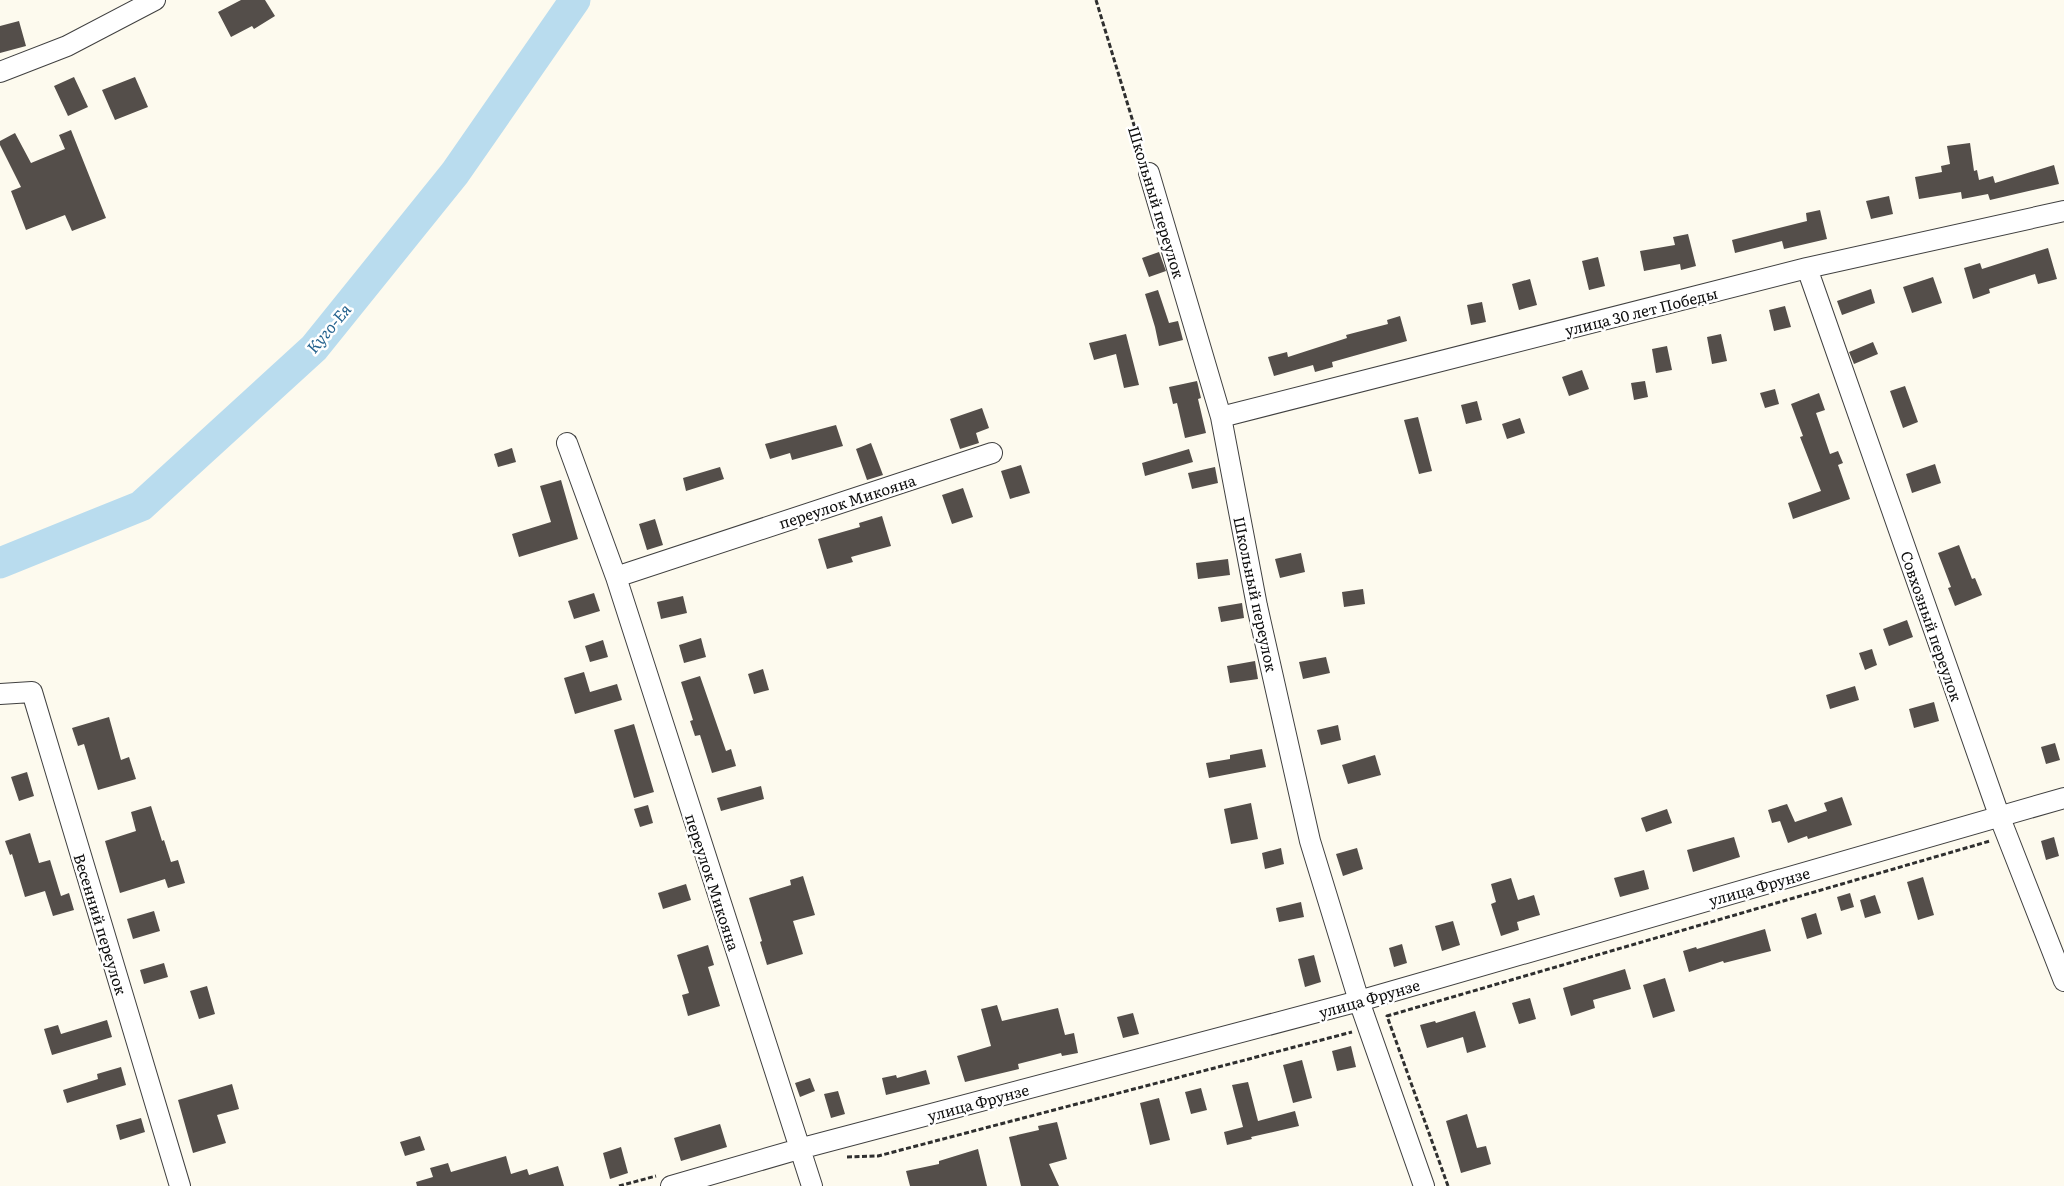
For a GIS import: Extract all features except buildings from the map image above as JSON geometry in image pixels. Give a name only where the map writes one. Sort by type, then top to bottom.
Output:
[{"type":"street","points":[[0,72],[67,46],[155,0]]},
{"type":"street","name":"Школьный переулок","points":[[1149,172],[1220,418],[1257,606],[1310,841],[1359,1001],[1424,1186]]},
{"type":"street","name":"улица 30 лет Победы","points":[[1220,418],[1807,268],[2064,211]]},
{"type":"street","name":"Совхозный переулок","points":[[1807,268],[2000,818],[2064,981]]},
{"type":"street","name":"переулок Микояна","points":[[567,443],[616,577],[812,1186]]},
{"type":"street","name":"переулок Микояна","points":[[616,577],[992,452]]},
{"type":"street","name":"Весенний переулок","points":[[0,694],[32,692],[180,1186]]},
{"type":"street","name":"улица Фрунзе","points":[[672,1186],[799,1149],[1359,1001],[2000,818],[2064,798]]},
{"type":"path","name":"Школьный переулок","points":[[1096,0],[1149,172]]},
{"type":"path","points":[[1448,1186],[1387,1016],[2007,836]]},
{"type":"waterway","name":"Куго-Ея","points":[[0,563],[141,506],[314,348],[455,173],[575,0]]}]
